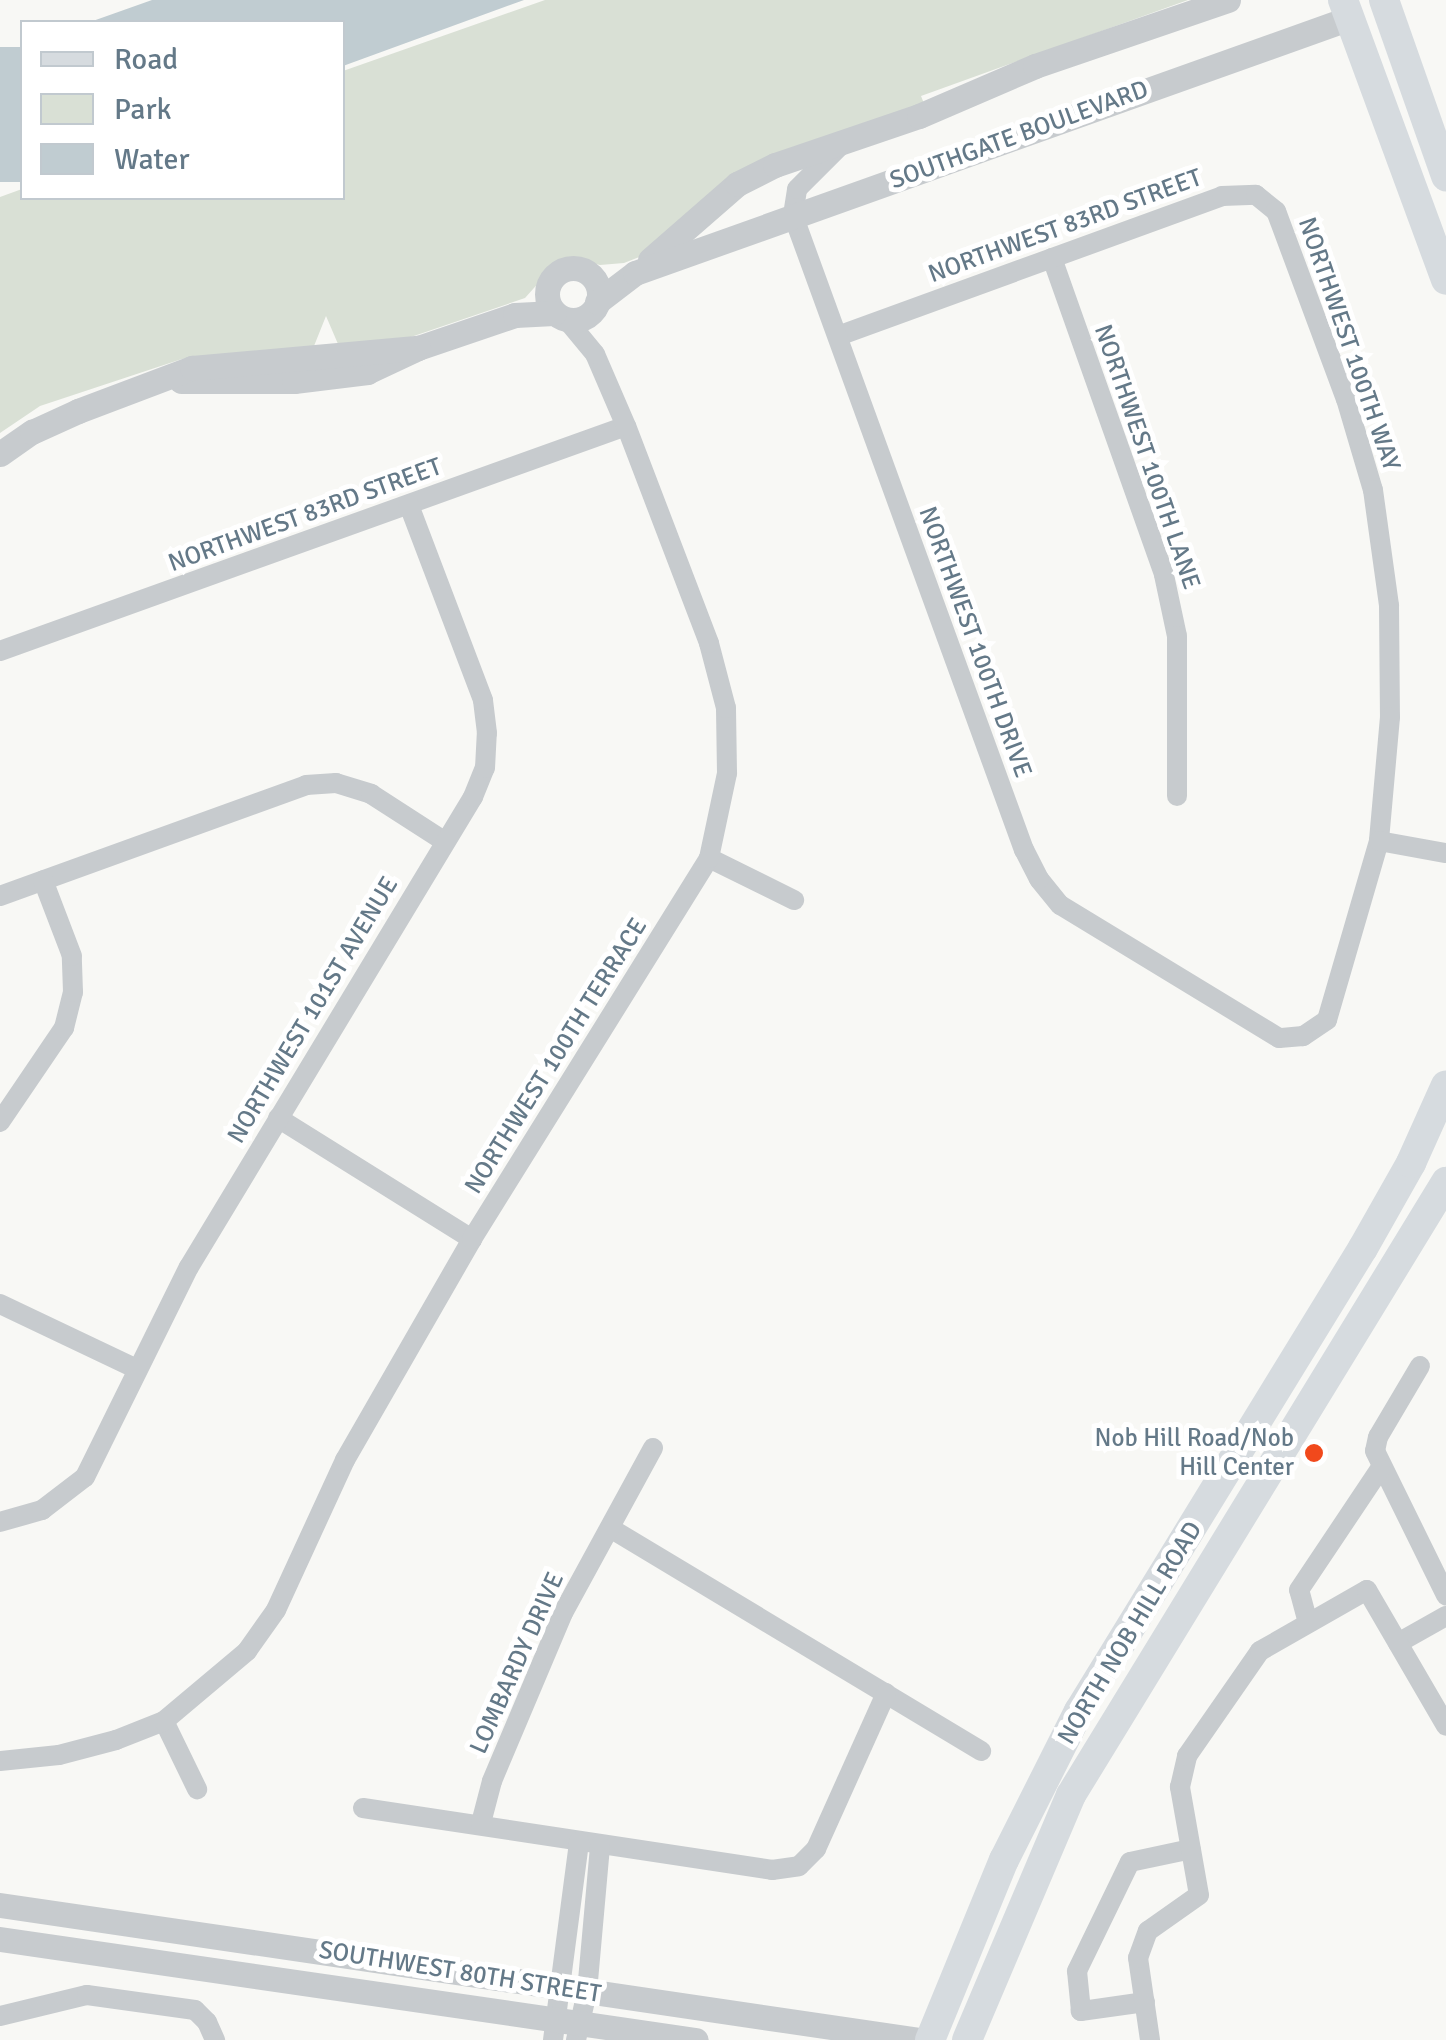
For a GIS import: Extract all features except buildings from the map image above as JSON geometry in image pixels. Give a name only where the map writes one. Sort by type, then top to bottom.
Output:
[{"type":"main road","name":"SOUTHGATE BOULEVARD","points":[[1347,9],[1391,2]]},
{"type":"main road","points":[[1391,2],[1446,176]]},
{"type":"main road","points":[[1347,9],[1446,280]]},
{"type":"main road","name":"NORTH NOB HILL ROAD","points":[[930,2040],[1004,1860],[1080,1711],[1364,1248],[1411,1163],[1446,1084]]},
{"type":"main road","name":"NORTH NOB HILL ROAD","points":[[967,2040],[1072,1795],[1446,1182]]},
{"type":"street","name":"SOUTHGATE BOULEVARD","points":[[628,276],[737,184],[1035,66],[1228,0]]},
{"type":"street","name":"SOUTHGATE BOULEVARD","points":[[0,454],[32,432],[78,410],[166,381],[328,378],[388,365],[418,348],[515,315],[575,303],[628,276],[1347,9]]},
{"type":"street","points":[[793,215],[798,189],[845,141]]},
{"type":"street","name":"NORTHWEST 83RD STREET","points":[[838,336],[1222,196],[1256,195]]},
{"type":"street","name":"NORTHWEST 100TH WAY","points":[[1256,195],[1276,211],[1346,399],[1372,490],[1389,606],[1390,717],[1379,840],[1327,1020],[1303,1036]]},
{"type":"street","name":"NORTHWEST 100TH DRIVE","points":[[793,215],[1024,850],[1039,879],[1060,905],[1262,1028],[1279,1038],[1303,1036]]},
{"type":"street","name":"NORTHWEST 100TH LANE","points":[[1052,258],[1164,575],[1177,636],[1177,796]]},
{"type":"street","name":"NORTHWEST 100TH TERRACE","points":[[0,1760],[59,1755],[116,1740],[164,1720],[247,1651],[276,1610],[344,1460],[472,1239],[709,858],[727,773],[726,708],[709,643],[575,303]]},
{"type":"street","name":"NORTHWEST 83RD STREET","points":[[0,651],[626,426]]},
{"type":"street","name":"NORTHWEST 101ST AVENUE","points":[[0,1522],[42,1510],[85,1477],[189,1267],[479,782],[487,733],[482,700],[409,505]]},
{"type":"street","points":[[0,896],[306,785],[336,783],[371,794],[444,841]]},
{"type":"street","points":[[1379,840],[1446,854]]},
{"type":"street","points":[[709,858],[794,900]]},
{"type":"street","points":[[0,1122],[64,1028],[73,992],[72,956],[43,880]]},
{"type":"street","points":[[278,1118],[472,1239]]},
{"type":"street","points":[[0,1304],[137,1369]]},
{"type":"street","points":[[1420,1366],[1378,1436],[1374,1451],[1446,1595]]},
{"type":"street","name":"LOMBARDY DRIVE","points":[[480,1823],[492,1781],[563,1612],[653,1448]]},
{"type":"street","points":[[1308,1624],[1299,1590],[1380,1468]]},
{"type":"street","points":[[610,1528],[980,1751]]},
{"type":"street","points":[[1150,2040],[1138,1958],[1148,1932],[1199,1895],[1180,1787],[1187,1756],[1260,1651],[1368,1590],[1398,1643],[1440,1702],[1446,1726]]},
{"type":"street","points":[[1398,1643],[1446,1616]]},
{"type":"street","points":[[363,1808],[772,1870],[799,1866],[816,1849],[886,1693]]},
{"type":"street","points":[[164,1720],[198,1789]]},
{"type":"street","points":[[566,2031],[560,1988],[572,1902],[590,1844]]},
{"type":"street","points":[[572,1902],[594,1906],[604,1900],[609,1880],[590,1844]]},
{"type":"street","points":[[1145,2002],[1081,2011],[1077,1971],[1130,1862],[1191,1849]]},
{"type":"street","name":"SOUTHWEST 80TH STREET","points":[[0,1905],[920,2040]]},
{"type":"street","points":[[566,2031],[586,1992],[594,1906]]},
{"type":"street","name":"SOUTHWEST 80TH STREET","points":[[0,1939],[566,2031],[696,2040]]},
{"type":"street","points":[[0,2016],[87,1995],[195,2010],[207,2022],[215,2040]]},
{"type":"green space","points":[[545,0],[1188,0],[921,96],[925,106],[777,160],[652,252],[624,263],[600,265],[576,259],[550,270],[525,298],[408,338],[338,344],[326,316],[314,346],[182,359],[40,406],[0,433],[0,197],[20,190],[20,200],[345,200],[345,70]]},
{"type":"water","points":[[152,0],[524,0],[345,65],[345,20],[96,20]]},
{"type":"water","points":[[0,47],[20,47],[20,182],[0,182]]},
{"type":"place","name":"Nob Hill Road/Nob Hill Center","points":[[1314,1453]]}]
